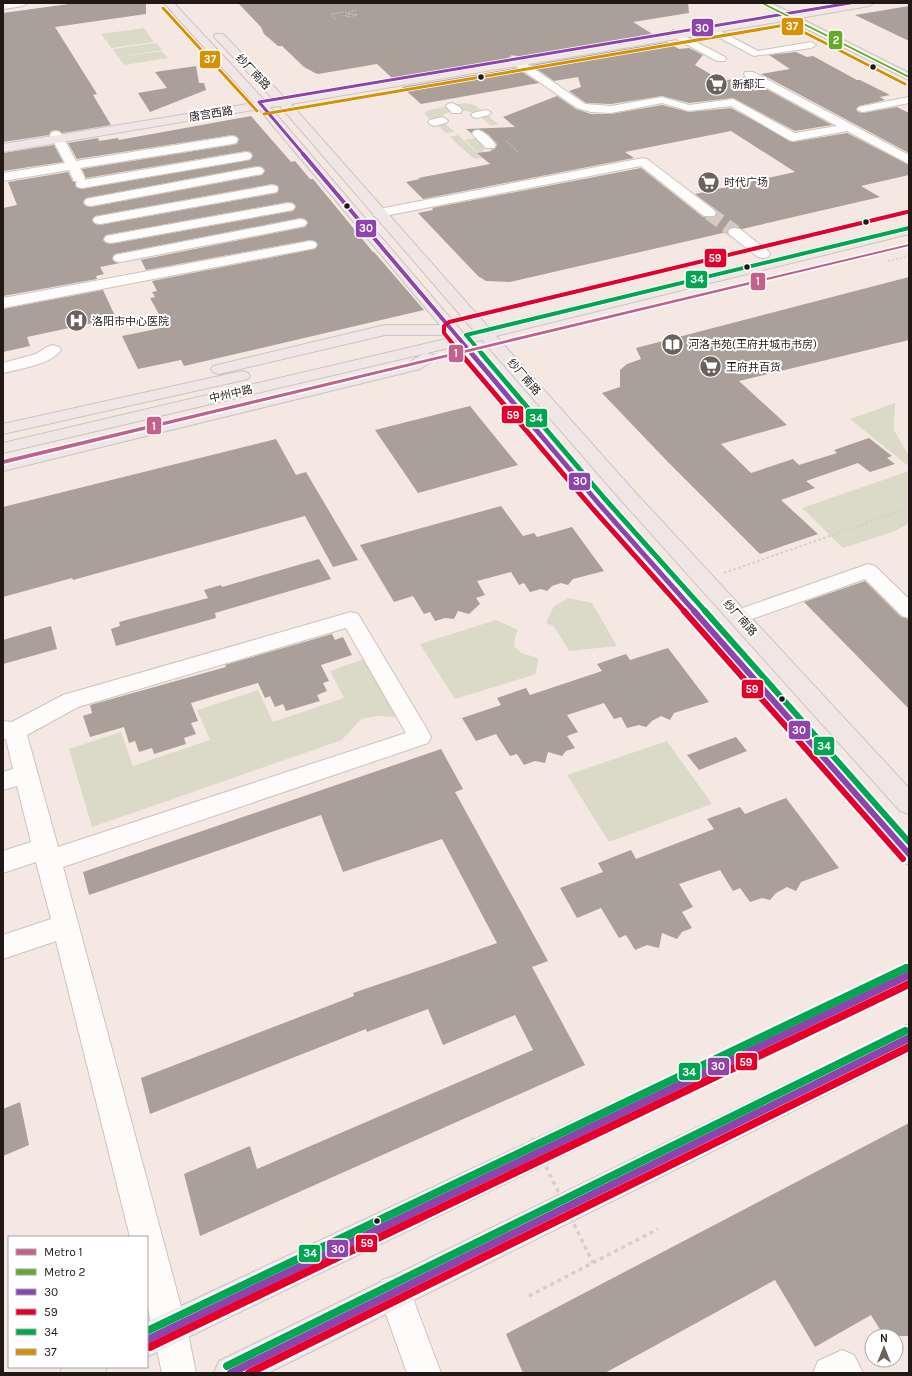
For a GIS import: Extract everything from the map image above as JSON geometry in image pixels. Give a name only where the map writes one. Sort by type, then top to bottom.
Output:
[{"type":"main road","name":"纱厂南路","points":[[169,3],[261,104],[599,504],[909,854]]},
{"type":"main road","points":[[764,3],[794,14],[909,67]]},
{"type":"main road","points":[[781,3],[794,14],[909,77]]},
{"type":"main road","name":"唐宫西路","points":[[3,148],[58,137],[710,29],[850,3]]},
{"type":"main road","name":"唐宫西路","points":[[794,14],[869,3]]},
{"type":"main road","name":"纱厂南路","points":[[209,25],[280,100],[628,495],[909,804]]},
{"type":"main road","name":"唐宫西路","points":[[3,143],[58,137]]},
{"type":"main road","name":"中州中路","points":[[481,329],[764,254],[909,220]]},
{"type":"main road","name":"中州中路","points":[[3,429],[455,335],[909,230]]},
{"type":"main road","name":"中州中路","points":[[3,418],[385,330],[455,335]]},
{"type":"main road","name":"中州中路","points":[[3,448],[212,398],[455,335]]},
{"type":"main road","name":"中州中路","points":[[3,466],[414,366],[455,335]]},
{"type":"main road","points":[[98,443],[212,398]]},
{"type":"main road","points":[[159,1335],[909,975]]},
{"type":"main road","points":[[231,1373],[909,1038]]},
{"type":"main road","points":[[78,1373],[88,1368]]},
{"type":"street","points":[[3,4],[23,3]]},
{"type":"street","points":[[710,29],[758,53],[811,45]]},
{"type":"street","points":[[676,34],[721,59]]},
{"type":"street","points":[[516,61],[581,106],[591,110],[602,110],[662,100],[688,108],[733,102],[792,137],[849,127]]},
{"type":"street","points":[[749,74],[909,160]]},
{"type":"street","points":[[863,109],[909,100]]},
{"type":"street","points":[[478,134],[490,145]]},
{"type":"street","points":[[58,137],[131,279]]},
{"type":"street","points":[[3,177],[232,140]]},
{"type":"street","points":[[82,184],[246,156]]},
{"type":"street","points":[[379,213],[642,162],[709,213]]},
{"type":"street","points":[[91,202],[258,171]]},
{"type":"street","points":[[100,220],[272,189]]},
{"type":"street","points":[[111,239],[288,207]]},
{"type":"street","points":[[120,258],[300,223]]},
{"type":"street","points":[[735,232],[764,254]]},
{"type":"street","points":[[3,303],[310,245]]},
{"type":"street","points":[[3,368],[42,357],[52,350]]},
{"type":"street","points":[[738,616],[868,571],[909,611]]},
{"type":"street","points":[[3,862],[46,854],[420,737],[351,619],[71,701],[9,731],[14,777],[46,854],[146,1236]]},
{"type":"street","points":[[3,947],[65,926]]},
{"type":"street","points":[[148,1249],[159,1335],[179,1373]]},
{"type":"street","points":[[394,1292],[424,1373]]},
{"type":"street","points":[[830,1373],[842,1367],[846,1373]]},
{"type":"path","points":[[335,19],[331,14],[349,13],[357,15],[349,17],[345,16],[349,13],[356,10]]},
{"type":"path","points":[[888,261],[909,256]]},
{"type":"path","points":[[704,579],[909,508]]},
{"type":"path","points":[[532,1138],[593,1263]]},
{"type":"path","points":[[529,1296],[658,1229]]},
{"type":"green space","points":[[144,28],[149,35],[106,41],[101,34]]},
{"type":"green space","points":[[149,35],[154,42],[111,48],[107,41]]},
{"type":"green space","points":[[156,43],[162,50],[118,57],[113,49]]},
{"type":"green space","points":[[162,51],[168,58],[124,65],[119,57]]},
{"type":"green space","points":[[465,103],[475,105],[498,124],[491,126],[479,116],[471,112],[453,111],[444,114],[441,117],[443,122],[455,132],[446,133],[424,114],[428,110]]},
{"type":"green space","points":[[498,134],[498,145],[487,146],[483,150],[485,151],[478,153],[465,140]]},
{"type":"green space","points":[[458,135],[483,158],[474,159],[450,137]]},
{"type":"green space","points":[[895,403],[894,430],[909,456],[909,464],[907,465],[850,419]]},
{"type":"green space","points":[[909,471],[909,523],[895,531],[843,548],[802,508]]},
{"type":"green space","points":[[569,598],[592,603],[617,646],[569,651],[554,626],[546,623],[554,606]]},
{"type":"green space","points":[[496,620],[518,630],[515,637],[514,646],[521,653],[538,658],[536,674],[455,699],[420,644]]},
{"type":"green space","points":[[364,659],[396,717],[378,716],[361,719],[342,740],[92,827],[69,749],[121,732],[133,766],[210,740],[197,710],[258,690],[273,722],[344,698],[330,671]]},
{"type":"green space","points":[[667,741],[712,804],[609,842],[567,775]]},
{"type":"building","points":[[76,3],[146,3],[146,14],[55,27],[97,94],[93,95],[111,125],[62,133],[56,130],[51,131],[49,135],[3,142],[3,13]]},
{"type":"building","points":[[238,3],[688,3],[689,13],[633,22],[654,35],[520,57],[512,55],[507,59],[392,78],[377,64],[318,74],[315,73],[304,67],[282,46],[278,46],[264,34],[261,27]]},
{"type":"building","points":[[909,6],[909,41],[855,15]]},
{"type":"building","points":[[667,42],[679,49],[689,48],[703,55],[695,65],[722,81],[744,77],[832,125],[795,131],[733,98],[689,103],[662,96],[611,104],[586,103],[569,91],[581,87],[578,77],[554,81],[531,65]]},
{"type":"building","points":[[796,52],[807,57],[813,56],[857,80],[860,80],[890,95],[880,97],[885,100],[859,106],[856,109],[858,112],[863,113],[897,107],[909,113],[909,153],[761,74],[790,69],[769,55]]},
{"type":"building","points":[[196,66],[199,83],[204,83],[206,90],[150,112],[138,93],[167,88],[155,72]]},
{"type":"building","points":[[516,68],[539,83],[421,104],[402,87]]},
{"type":"building","name":"时代广场","points":[[557,96],[576,109],[591,114],[611,114],[662,105],[689,112],[731,108],[793,142],[847,133],[909,165],[909,175],[861,186],[880,197],[742,229],[735,227],[730,228],[727,232],[510,282],[486,281],[478,276],[418,213],[433,210],[432,208],[641,168],[703,217],[714,218],[717,214],[715,209],[695,194],[795,172],[731,131],[625,152],[634,158],[423,199],[406,182],[420,179],[418,178],[490,164],[477,153],[492,151],[490,150],[495,149],[497,144],[489,135],[481,130],[474,130],[471,133],[466,129],[515,127],[503,117]]},
{"type":"building","points":[[251,116],[291,162],[295,161],[310,179],[313,179],[373,252],[424,310],[184,366],[181,360],[138,369],[122,336],[166,327],[150,298],[155,297],[152,292],[157,291],[152,281],[315,249],[318,244],[315,241],[310,240],[146,270],[141,260],[130,262],[305,227],[308,222],[305,219],[300,218],[115,254],[112,259],[115,262],[120,263],[100,267],[104,274],[96,276],[97,279],[3,296],[3,208],[17,205],[8,182],[68,172],[73,182],[75,182],[76,187],[82,189],[250,160],[253,155],[246,151],[86,178],[82,169],[232,145],[237,144],[239,139],[232,135],[77,159],[68,143],[98,138],[99,141],[118,138],[119,140]],"holes":[[[258,166],[265,170],[262,175],[91,207],[86,206],[83,203],[86,198]],[[272,184],[278,186],[279,189],[277,193],[100,225],[95,224],[92,221],[95,216]],[[288,202],[293,203],[296,206],[293,211],[111,244],[106,243],[103,240],[106,235]]]},
{"type":"building","points":[[54,145],[63,162],[3,171],[3,153]]},
{"type":"building","name":"王府井百货","points":[[909,277],[909,340],[739,381],[787,425],[721,444],[751,473],[793,459],[799,465],[837,453],[834,450],[869,438],[892,456],[887,458],[895,464],[870,472],[858,463],[806,481],[815,488],[781,500],[818,534],[760,554],[667,461],[602,393],[620,387],[620,370],[627,364],[641,359],[636,348]]},
{"type":"building","points":[[103,290],[116,318],[27,337],[30,346],[3,352],[3,309]]},
{"type":"building","points":[[470,406],[518,465],[418,493],[375,430]]},
{"type":"building","points":[[276,439],[296,475],[306,472],[358,560],[333,567],[305,516],[73,580],[72,578],[3,597],[3,507]]},
{"type":"building","points":[[501,506],[523,536],[534,533],[537,537],[572,527],[604,571],[573,579],[568,585],[561,583],[552,586],[547,591],[541,589],[530,592],[524,583],[519,585],[511,572],[477,581],[485,595],[476,598],[480,604],[469,614],[458,611],[454,619],[445,618],[435,621],[430,612],[424,614],[413,596],[394,602],[360,545]]},
{"type":"building","points":[[319,559],[331,579],[215,613],[216,618],[116,646],[111,629],[120,626],[119,622],[208,598],[204,590],[221,585],[222,587]]},
{"type":"building","points":[[865,581],[901,617],[909,619],[909,709],[804,602]]},
{"type":"building","points":[[51,626],[57,649],[3,664],[3,640]]},
{"type":"building","points":[[332,634],[335,640],[343,637],[352,655],[321,665],[329,681],[323,683],[327,691],[317,695],[320,701],[286,711],[283,704],[275,707],[270,696],[265,698],[258,683],[191,703],[198,721],[191,723],[196,734],[184,738],[186,744],[154,754],[152,748],[139,752],[135,741],[129,743],[124,727],[90,737],[83,716],[92,713],[90,705],[226,667],[225,665]]},
{"type":"building","points":[[668,648],[709,702],[674,713],[670,720],[661,716],[652,721],[646,727],[639,725],[627,728],[621,717],[614,719],[604,703],[567,715],[578,732],[567,736],[575,748],[566,751],[562,756],[548,752],[545,763],[535,761],[524,765],[517,754],[510,756],[496,734],[476,741],[462,718],[501,705],[497,698],[526,688],[530,695],[602,671],[597,664],[626,654],[630,660]]},
{"type":"building","points":[[736,737],[747,751],[699,770],[687,755]]},
{"type":"building","points":[[441,749],[463,789],[455,792],[548,961],[532,967],[585,1065],[200,1236],[184,1174],[250,1146],[257,1169],[533,1050],[515,1015],[443,1045],[428,1009],[367,1032],[366,1029],[150,1114],[141,1078],[354,996],[353,993],[497,943],[442,839],[343,872],[321,815],[89,895],[83,872]]},
{"type":"building","points":[[786,798],[839,868],[801,882],[796,891],[787,887],[776,893],[770,900],[762,898],[750,902],[740,888],[733,891],[720,870],[679,884],[693,907],[682,912],[692,928],[682,932],[677,939],[662,933],[659,948],[647,945],[635,950],[626,935],[619,938],[601,908],[577,918],[560,888],[603,872],[598,863],[631,850],[636,859],[714,829],[707,819],[740,807],[745,814]]},
{"type":"building","points":[[20,1102],[29,1145],[3,1156],[3,1109]]},
{"type":"building","points":[[909,1123],[909,1336],[904,1336],[904,1328],[879,1328],[871,1315],[815,1347],[775,1280],[605,1373],[523,1373],[506,1334]]},
{"type":"tunnel","points":[[709,213],[735,232]]},
{"type":"metro line","name":"2","points":[[762,3],[909,77]]},
{"type":"metro line","name":"1","points":[[3,462],[909,245]]},
{"type":"transit line","name":"30","points":[[259,102],[850,3]]},
{"type":"transit line","name":"37","points":[[163,8],[257,111]]},
{"type":"transit line","name":"37","points":[[786,23],[905,84]]},
{"type":"transit line","name":"37","points":[[264,114],[791,24]]},
{"type":"transit line","name":"30","points":[[259,102],[599,504],[909,854]]},
{"type":"transit line","name":"59","points":[[903,859],[593,509],[445,335],[443,329],[449,322],[907,212]]},
{"type":"transit line","name":"34","points":[[909,228],[466,335],[605,499],[909,842]]},
{"type":"transit line","name":"34","points":[[148,1331],[906,968]]},
{"type":"transit line","name":"30","points":[[148,1340],[909,975]]},
{"type":"transit line","name":"59","points":[[150,1347],[909,984]]},
{"type":"transit line","name":"34","points":[[227,1366],[905,1031]]},
{"type":"transit line","name":"30","points":[[231,1373],[909,1038]]},
{"type":"transit line","name":"59","points":[[249,1373],[909,1047]]},
{"type":"place","name":"新都汇","points":[[716,84]]},
{"type":"place","name":"时代广场","points":[[709,182]]},
{"type":"place","name":"洛阳市中心医院","points":[[76,321]]},
{"type":"place","name":"河洛书苑(王府井城市书房)","points":[[673,344]]},
{"type":"place","name":"王府井百货","points":[[710,367]]}]
